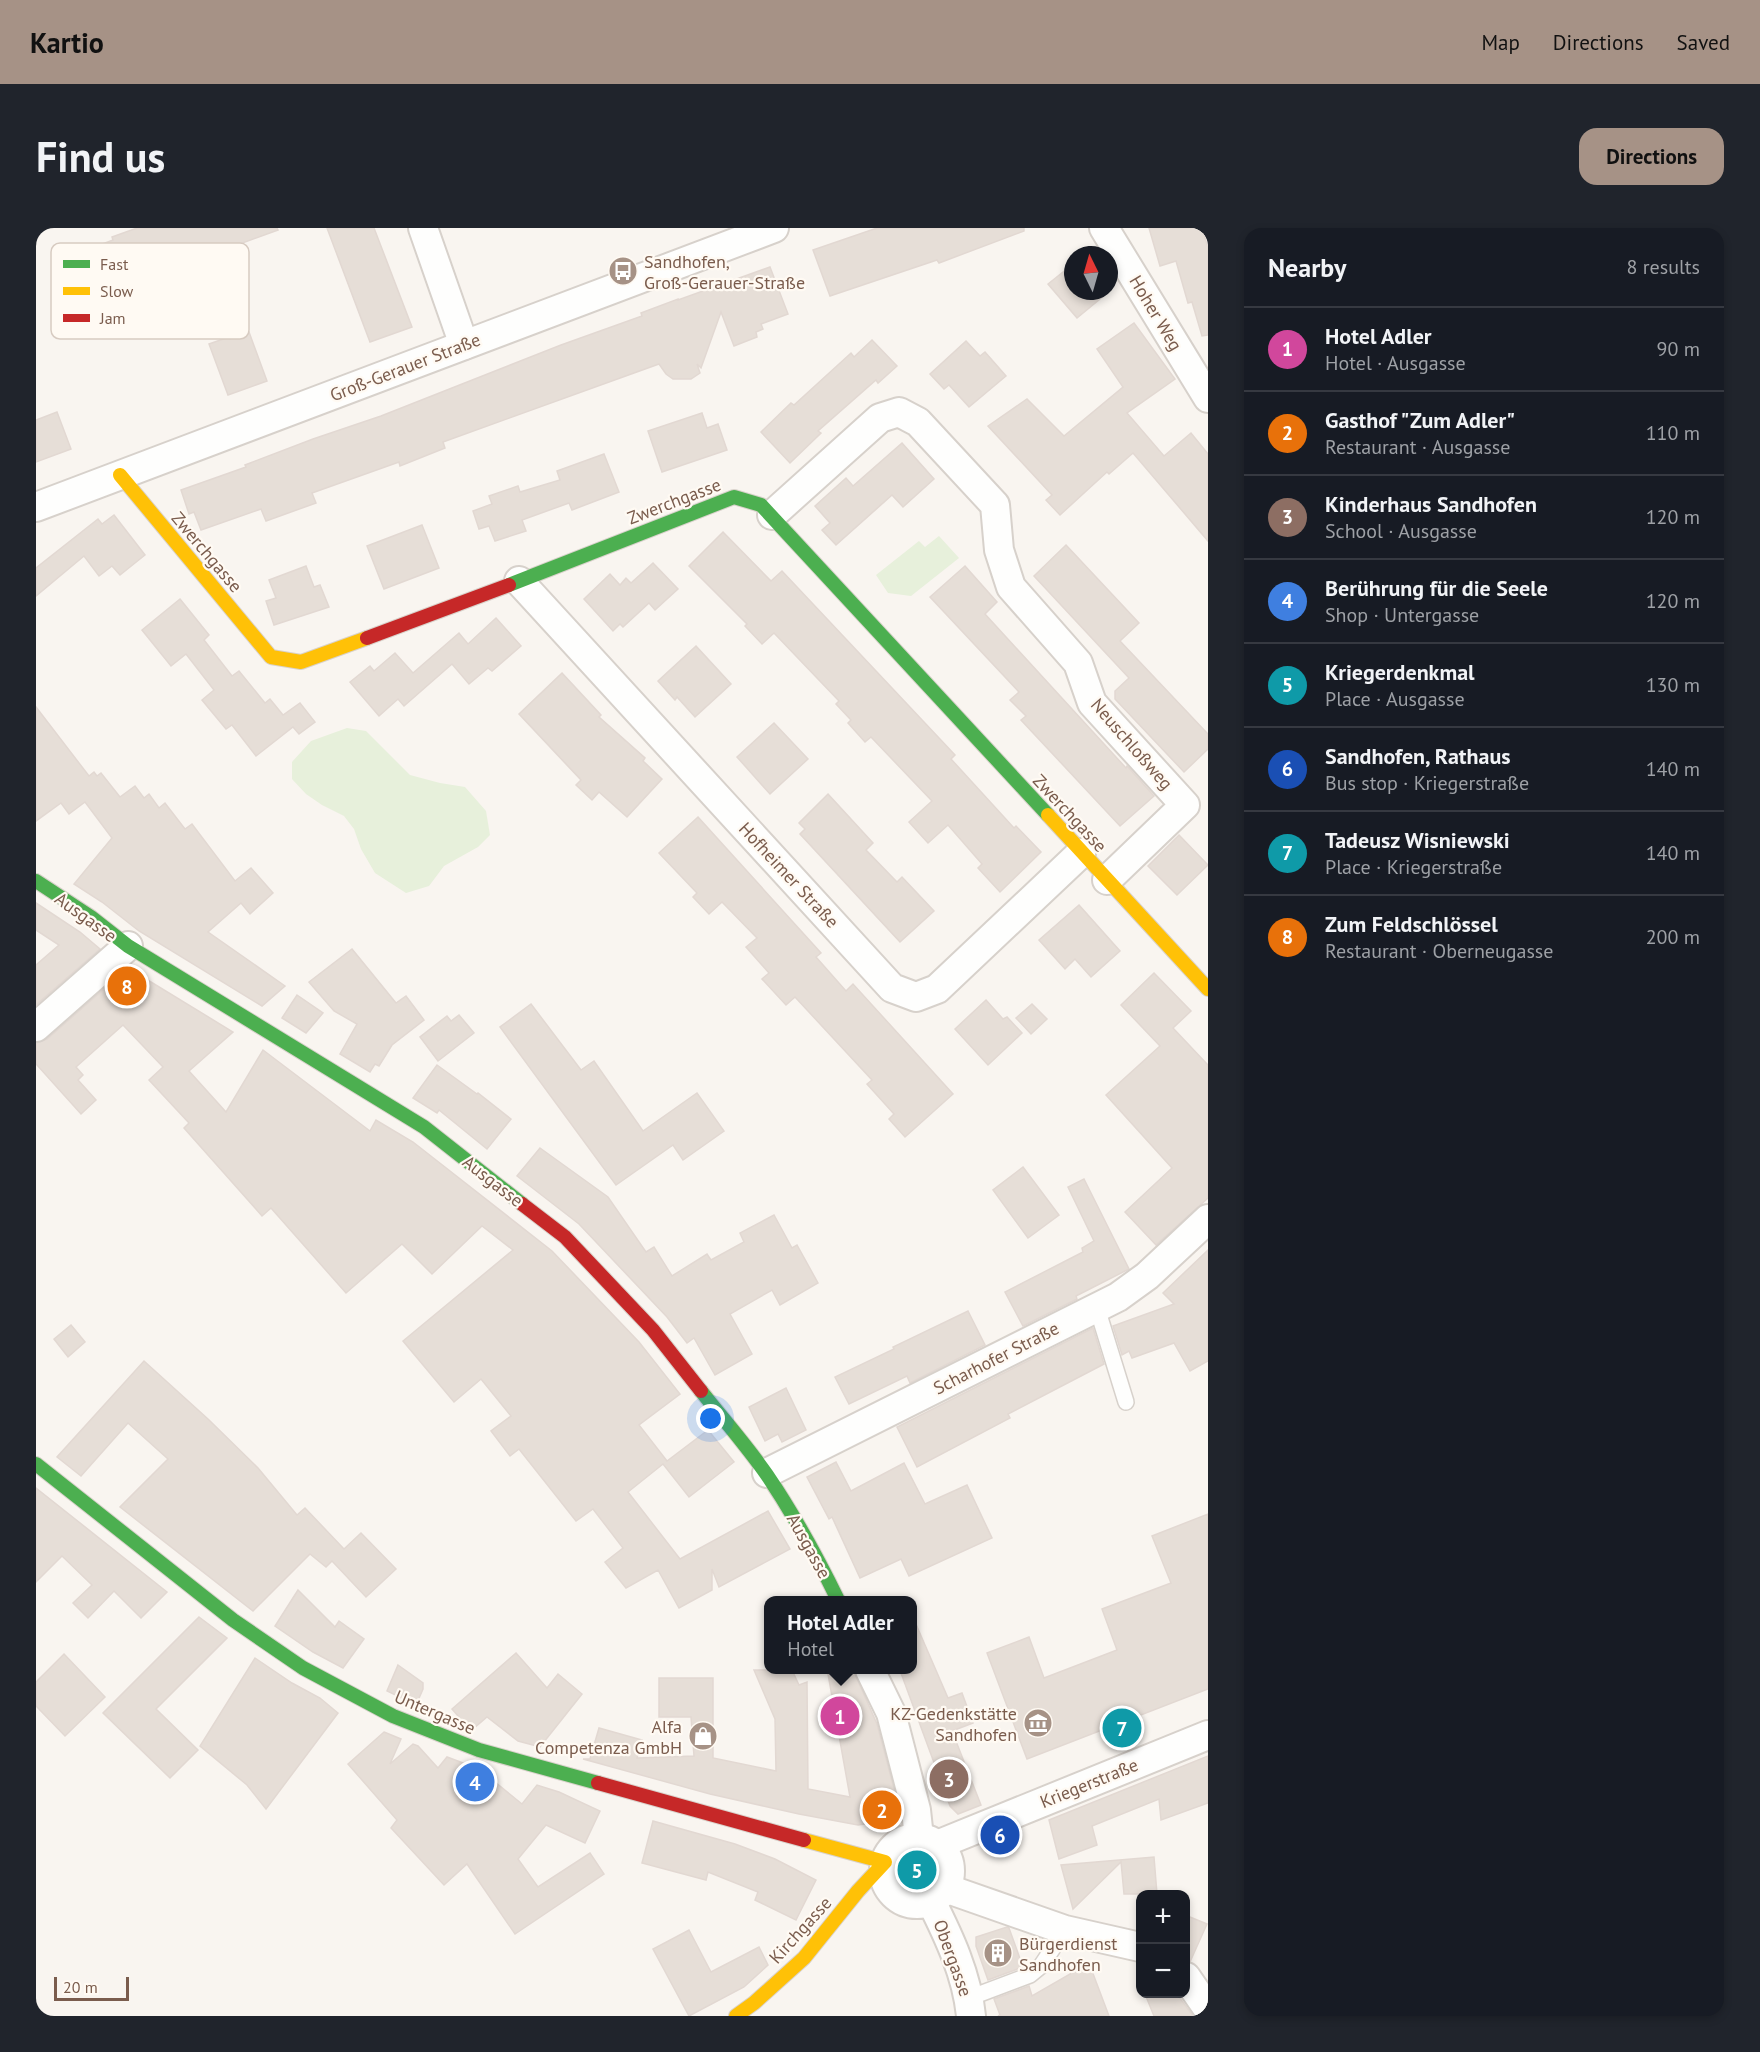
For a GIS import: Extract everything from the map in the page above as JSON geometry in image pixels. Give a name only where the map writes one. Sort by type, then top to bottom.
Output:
[{"type":"street","points":[[423,228],[464,345]]},
{"type":"street","name":"Groß-Gerauer Straße","points":[[36,507],[774,228]]},
{"type":"street","name":"Hoher Weg","points":[[1104,228],[1208,398]]},
{"type":"street","name":"Neuschloßweg","points":[[772,515],[879,418],[899,412],[918,422],[995,505],[999,550],[1011,587],[1078,663],[1092,703],[1185,805],[1107,879]]},
{"type":"street","name":"Zwerchgasse","points":[[120,475],[271,657],[301,662],[734,497],[761,505],[1208,989]]},
{"type":"street","name":"Hofheimer Straße","points":[[519,580],[892,988],[916,998],[937,989],[1081,853]]},
{"type":"street","name":"Ausgasse","points":[[36,881],[91,917],[128,946],[424,1127],[566,1237],[653,1330],[767,1473],[822,1567],[836,1596]]},
{"type":"street","points":[[36,1027],[128,946]]},
{"type":"street","name":"Scharhofer Straße","points":[[767,1473],[1118,1297],[1147,1276],[1208,1219]]},
{"type":"street","name":"Untergasse","points":[[36,1464],[233,1620],[303,1668],[393,1716],[479,1750],[885,1862]]},
{"type":"street","points":[[872,1674],[891,1713],[916,1810],[928,1842]]},
{"type":"street","name":"Kriegerstraße","points":[[928,1842],[1208,1735]]},
{"type":"street","points":[[938,1894],[950,1870],[944,1852],[928,1842],[908,1839],[898,1844],[890,1852],[885,1862],[885,1881],[896,1896],[913,1904],[938,1894],[1065,1930],[1136,1946]]},
{"type":"street","name":"Kirchgasse","points":[[735,2016],[754,2003],[804,1958],[858,1891],[885,1862]]},
{"type":"street","name":"Obergasse","points":[[938,1894],[970,2007]]},
{"type":"street","points":[[1190,1984],[1208,2009]]},
{"type":"lane","points":[[1097,1308],[1126,1402]]},
{"type":"lane","points":[[970,2007],[1030,1975],[1041,1966],[1065,1930]]},
{"type":"green space","points":[[939,536],[959,558],[911,596],[888,593],[876,575],[919,541],[925,547]]},
{"type":"green space","points":[[347,728],[366,731],[410,775],[465,787],[486,811],[490,835],[478,847],[444,866],[429,886],[406,893],[375,873],[361,849],[354,829],[344,816],[306,794],[292,779],[292,762],[311,741]]},
{"type":"building","points":[[137,228],[277,228],[278,230],[243,243],[105,243],[113,240],[112,237]]},
{"type":"building","points":[[327,228],[374,228],[412,327],[370,342]]},
{"type":"building","points":[[877,228],[1024,228],[1024,231],[939,263],[937,260],[830,296],[813,250]]},
{"type":"building","points":[[1149,228],[1202,228],[1208,248],[1208,335],[1202,336],[1192,302],[1188,303],[1176,261],[1160,266]]},
{"type":"building","points":[[770,267],[788,314],[761,324],[763,329],[756,332],[757,337],[734,346],[721,312],[701,368],[697,364],[700,373],[691,379],[673,379],[659,364],[443,442],[445,448],[400,466],[399,462],[312,493],[316,503],[266,521],[261,509],[201,530],[194,512],[189,514],[181,490],[642,316],[641,313]]},
{"type":"building","points":[[1064,271],[1064,300],[1099,300],[1077,318],[1048,284]]},
{"type":"building","points":[[1134,323],[1175,379],[1127,413],[1164,456],[1191,433],[1208,454],[1208,541],[1133,453],[1109,474],[1107,472],[1060,515],[1046,500],[1052,495],[988,426],[1027,399],[1064,436],[1123,387],[1097,349]]},
{"type":"building","points":[[249,332],[267,381],[228,395],[209,344],[223,339],[249,339]]},
{"type":"building","points":[[872,340],[897,366],[878,383],[876,380],[818,431],[821,433],[790,463],[761,432],[791,403],[794,405],[851,353],[854,357]]},
{"type":"building","points":[[966,341],[980,356],[985,352],[1006,376],[969,407],[949,385],[944,389],[930,374]]},
{"type":"building","points":[[57,412],[71,449],[36,462],[36,420]]},
{"type":"building","points":[[702,413],[707,428],[718,424],[727,450],[662,472],[648,431]]},
{"type":"building","points":[[902,443],[934,479],[903,507],[892,495],[836,545],[822,530],[830,523],[815,506],[846,478],[853,486]]},
{"type":"building","points":[[604,454],[619,492],[572,510],[569,503],[522,520],[526,531],[495,541],[489,526],[479,529],[473,511],[492,504],[489,496],[518,486],[520,492],[560,480],[557,471]]},
{"type":"building","points":[[114,515],[145,555],[120,575],[112,566],[99,576],[84,556],[36,596],[36,568],[98,519],[102,524]]},
{"type":"building","points":[[422,525],[439,568],[384,589],[367,546]]},
{"type":"building","points":[[723,532],[771,581],[782,571],[955,755],[951,759],[1014,828],[1016,826],[1041,852],[1000,892],[978,868],[982,864],[948,825],[928,843],[909,822],[932,801],[871,737],[865,742],[848,723],[851,720],[836,704],[839,701],[774,633],[762,644],[745,626],[747,624],[689,566]]},
{"type":"building","points":[[1066,545],[1139,623],[1120,641],[1208,734],[1208,749],[1184,772],[1115,699],[1115,691],[1129,678],[1034,576]]},
{"type":"building","points":[[653,563],[678,589],[655,610],[649,603],[623,627],[620,624],[613,631],[584,599],[610,574],[620,585],[626,578],[631,583]]},
{"type":"building","points":[[306,566],[314,587],[320,585],[329,607],[274,625],[266,601],[276,598],[269,580]]},
{"type":"building","points":[[965,566],[997,602],[985,614],[1154,796],[1120,826],[1021,720],[1026,716],[1010,700],[1019,692],[930,597]]},
{"type":"building","points":[[180,599],[209,635],[204,640],[232,676],[239,671],[265,703],[270,699],[283,715],[300,703],[315,722],[299,734],[293,727],[256,756],[232,725],[226,729],[202,700],[214,690],[186,654],[171,666],[142,630]]},
{"type":"building","points":[[496,618],[521,646],[492,671],[488,668],[469,684],[452,664],[404,706],[398,699],[379,716],[350,682],[370,666],[374,671],[395,653],[413,673],[459,633],[468,644]]},
{"type":"building","points":[[696,646],[731,684],[695,717],[658,681]]},
{"type":"building","points":[[562,673],[601,715],[599,717],[645,758],[643,761],[662,779],[627,817],[599,792],[592,800],[576,785],[581,780],[519,714]]},
{"type":"building","points":[[36,707],[89,776],[94,772],[97,776],[101,773],[120,797],[135,786],[144,798],[149,794],[159,808],[165,803],[185,829],[192,824],[235,881],[251,868],[273,893],[250,914],[241,903],[208,932],[285,986],[262,1006],[139,931],[102,902],[74,884],[112,838],[85,802],[69,814],[61,803],[36,821]]},
{"type":"building","points":[[774,723],[808,759],[770,794],[737,757]]},
{"type":"building","points":[[828,794],[873,843],[866,850],[897,882],[902,877],[934,911],[900,942],[800,834],[805,829],[799,823]]},
{"type":"building","points":[[698,817],[821,953],[816,957],[846,991],[853,984],[953,1094],[905,1137],[889,1119],[894,1114],[867,1084],[872,1080],[795,997],[786,1005],[762,979],[769,973],[746,947],[757,938],[722,902],[709,914],[693,897],[697,893],[659,853]]},
{"type":"building","points":[[1179,835],[1208,865],[1177,895],[1148,866]]},
{"type":"building","points":[[36,903],[80,932],[100,949],[36,1005],[36,965],[59,945],[36,930]]},
{"type":"building","points":[[1079,905],[1120,951],[1091,977],[1075,959],[1065,969],[1039,940]]},
{"type":"building","points":[[352,949],[396,1003],[406,996],[424,1020],[392,1045],[379,1066],[375,1064],[370,1072],[340,1054],[357,1024],[334,1011],[309,982]]},
{"type":"building","points":[[128,968],[233,1032],[189,1071],[226,1112],[263,1050],[370,1131],[376,1120],[413,1142],[552,1251],[639,1342],[680,1394],[639,1425],[667,1461],[708,1430],[734,1462],[689,1497],[663,1464],[628,1492],[680,1559],[768,1511],[790,1549],[719,1587],[712,1569],[712,1590],[679,1608],[658,1570],[626,1588],[605,1562],[623,1548],[593,1509],[576,1521],[519,1449],[510,1456],[491,1431],[511,1416],[481,1379],[454,1402],[403,1341],[513,1250],[482,1226],[432,1274],[402,1244],[346,1293],[271,1208],[262,1216],[184,1128],[189,1123],[149,1080],[163,1067],[123,1025],[76,1067],[83,1075],[78,1080],[96,1100],[81,1114],[36,1064],[36,1043],[47,1039]]},
{"type":"building","points":[[1154,973],[1191,1011],[1173,1028],[1208,1065],[1208,1198],[1156,1245],[1125,1212],[1172,1168],[1106,1095],[1160,1046],[1121,1005]]},
{"type":"building","points":[[297,995],[323,1013],[306,1033],[282,1018]]},
{"type":"building","points":[[986,1000],[1003,1019],[1007,1017],[1022,1033],[988,1065],[955,1029]]},
{"type":"building","points":[[531,1004],[581,1070],[594,1061],[643,1131],[697,1093],[724,1131],[683,1160],[673,1145],[616,1185],[500,1027]]},
{"type":"building","points":[[1032,1004],[1047,1019],[1031,1034],[1016,1018]]},
{"type":"building","points":[[459,1015],[474,1033],[438,1061],[420,1037],[447,1016],[451,1021]]},
{"type":"building","points":[[437,1065],[511,1119],[487,1149],[439,1110],[437,1113],[413,1098]]},
{"type":"building","points":[[540,1148],[608,1197],[646,1252],[654,1247],[672,1276],[707,1254],[711,1260],[744,1242],[740,1233],[774,1215],[792,1248],[797,1245],[818,1283],[780,1305],[772,1290],[730,1314],[752,1354],[715,1375],[694,1338],[687,1343],[667,1317],[579,1224],[517,1176]]},
{"type":"building","points":[[1023,1167],[1059,1215],[1028,1238],[993,1190]]},
{"type":"building","points":[[1084,1179],[1129,1269],[1023,1326],[1005,1292],[1083,1252],[1082,1248],[1094,1241],[1068,1187]]},
{"type":"building","points":[[1208,1250],[1208,1361],[1190,1371],[1174,1343],[1132,1358],[1129,1351],[1122,1355],[1113,1326],[1174,1304],[1163,1293]]},
{"type":"building","points":[[968,1311],[985,1345],[910,1383],[907,1376],[849,1404],[835,1377]]},
{"type":"building","points":[[71,1325],[85,1342],[68,1357],[54,1339]]},
{"type":"building","points":[[1093,1328],[1104,1364],[1008,1414],[1010,1418],[917,1467],[897,1427]]},
{"type":"building","points":[[144,1361],[258,1468],[297,1515],[305,1508],[344,1549],[361,1533],[396,1569],[366,1597],[332,1561],[326,1567],[310,1554],[253,1611],[120,1507],[168,1459],[128,1423],[81,1476],[57,1457]]},
{"type":"building","points":[[786,1388],[806,1430],[782,1442],[778,1434],[765,1441],[749,1407]]},
{"type":"building","points":[[836,1462],[851,1491],[904,1463],[925,1504],[967,1485],[992,1538],[909,1576],[901,1559],[860,1578],[832,1517],[829,1519],[807,1477]]},
{"type":"building","points":[[36,1488],[167,1592],[141,1618],[114,1591],[88,1618],[73,1603],[92,1585],[62,1556],[36,1582]]},
{"type":"building","points":[[1208,1514],[1208,1689],[1027,1759],[987,1653],[1029,1637],[1044,1678],[1117,1650],[1102,1609],[1171,1583],[1152,1536]]},
{"type":"building","points":[[298,1590],[335,1627],[339,1621],[364,1639],[343,1668],[313,1652],[275,1626]]},
{"type":"building","points":[[199,1617],[227,1638],[156,1709],[198,1750],[170,1778],[103,1713]]},
{"type":"building","points":[[917,1627],[948,1698],[962,1693],[973,1723],[952,1731],[981,1805],[958,1814],[950,1806],[901,1674],[917,1674]]},
{"type":"building","points":[[516,1653],[547,1688],[558,1674],[582,1694],[540,1747],[518,1741],[487,1717],[474,1728],[465,1724],[452,1709]]},
{"type":"building","points":[[64,1654],[105,1697],[65,1736],[36,1706],[36,1682]]},
{"type":"building","points":[[255,1658],[292,1683],[320,1698],[338,1713],[266,1809],[247,1785],[200,1746]]},
{"type":"building","points":[[398,1665],[423,1683],[423,1689],[416,1705],[387,1691]]},
{"type":"building","points":[[754,1670],[764,1670],[764,1674],[794,1674],[799,1685],[807,1682],[808,1789],[850,1797],[828,1674],[855,1674],[877,1724],[894,1789],[899,1819],[858,1825],[799,1814],[710,1794],[583,1759],[590,1759],[599,1728],[642,1740],[637,1758],[694,1756],[691,1717],[659,1717],[659,1678],[713,1678],[713,1758],[776,1771],[775,1719]]},
{"type":"building","points":[[384,1732],[401,1739],[390,1764],[413,1744],[418,1746],[438,1768],[447,1757],[479,1769],[522,1804],[537,1785],[559,1792],[600,1811],[585,1843],[546,1825],[518,1859],[538,1887],[590,1853],[604,1874],[515,1934],[467,1864],[444,1885],[391,1828],[397,1820],[348,1764]]},
{"type":"building","points":[[1208,1756],[1208,1803],[1161,1820],[1159,1799],[1092,1826],[1097,1845],[1059,1859],[1049,1820]]},
{"type":"building","points":[[653,1821],[735,1844],[775,1859],[816,1880],[796,1920],[755,1900],[758,1892],[708,1872],[706,1880],[642,1863]]},
{"type":"building","points":[[1154,1857],[1157,1890],[1136,1890],[1136,1894],[1124,1894],[1121,1862],[1073,1909],[1061,1865]]},
{"type":"building","points":[[1190,1917],[1207,1924],[1190,1962]]},
{"type":"building","name":"Bürgerdienst Sandhofen","points":[[1007,1927],[1023,1967],[988,1980],[976,1946],[976,1937]]},
{"type":"building","points":[[689,1930],[711,1972],[759,1947],[768,1965],[744,1987],[689,2016],[653,1949]]},
{"type":"building","points":[[1089,1963],[1109,2016],[998,2016],[1000,2015],[994,1999],[1029,1986],[1032,1996]]},
{"type":"building","points":[[1147,1998],[1180,1998],[1193,2016],[1154,2016]]},
{"type":"traffic: fast","points":[[509,585],[734,497],[761,505],[1048,815]]},
{"type":"traffic: fast","points":[[36,881],[91,917],[128,946],[424,1127],[522,1204]]},
{"type":"traffic: fast","points":[[701,1391],[777,1490],[805,1536],[836,1596]]},
{"type":"traffic: fast","points":[[36,1464],[233,1620],[303,1668],[393,1716],[479,1750],[598,1783]]},
{"type":"traffic: slow","points":[[120,475],[271,657],[301,662],[367,638]]},
{"type":"traffic: slow","points":[[1048,815],[1208,989]]},
{"type":"traffic: slow","points":[[736,2016],[804,1958],[858,1891],[885,1862],[804,1840]]},
{"type":"traffic: jam","points":[[367,638],[509,585]]},
{"type":"traffic: jam","points":[[522,1204],[565,1237],[653,1330],[701,1391]]},
{"type":"traffic: jam","points":[[598,1783],[804,1840]]},
{"type":"place","name":"Sandhofen, Groß-Gerauer-Straße","points":[[623,271]]},
{"type":"place","name":"Zum Feldschlössel","points":[[127,986]]},
{"type":"place","name":"Hotel Adler","points":[[840,1716]]},
{"type":"place","name":"KZ-Gedenkstätte Sandhofen","points":[[1038,1723]]},
{"type":"place","name":"Tadeusz Wisniewski","points":[[1122,1728]]},
{"type":"place","name":"Alfa Competenza GmbH","points":[[703,1736]]},
{"type":"place","name":"Kinderhaus Sandhofen","points":[[949,1779]]},
{"type":"place","name":"Berührung für die Seele","points":[[475,1782]]},
{"type":"place","name":"Gasthof \"Zum Adler\"","points":[[882,1810]]},
{"type":"place","name":"Sandhofen, Rathaus","points":[[1000,1835]]},
{"type":"place","name":"Kriegerdenkmal","points":[[917,1870]]},
{"type":"place","name":"Bürgerdienst Sandhofen","points":[[998,1953]]}]
